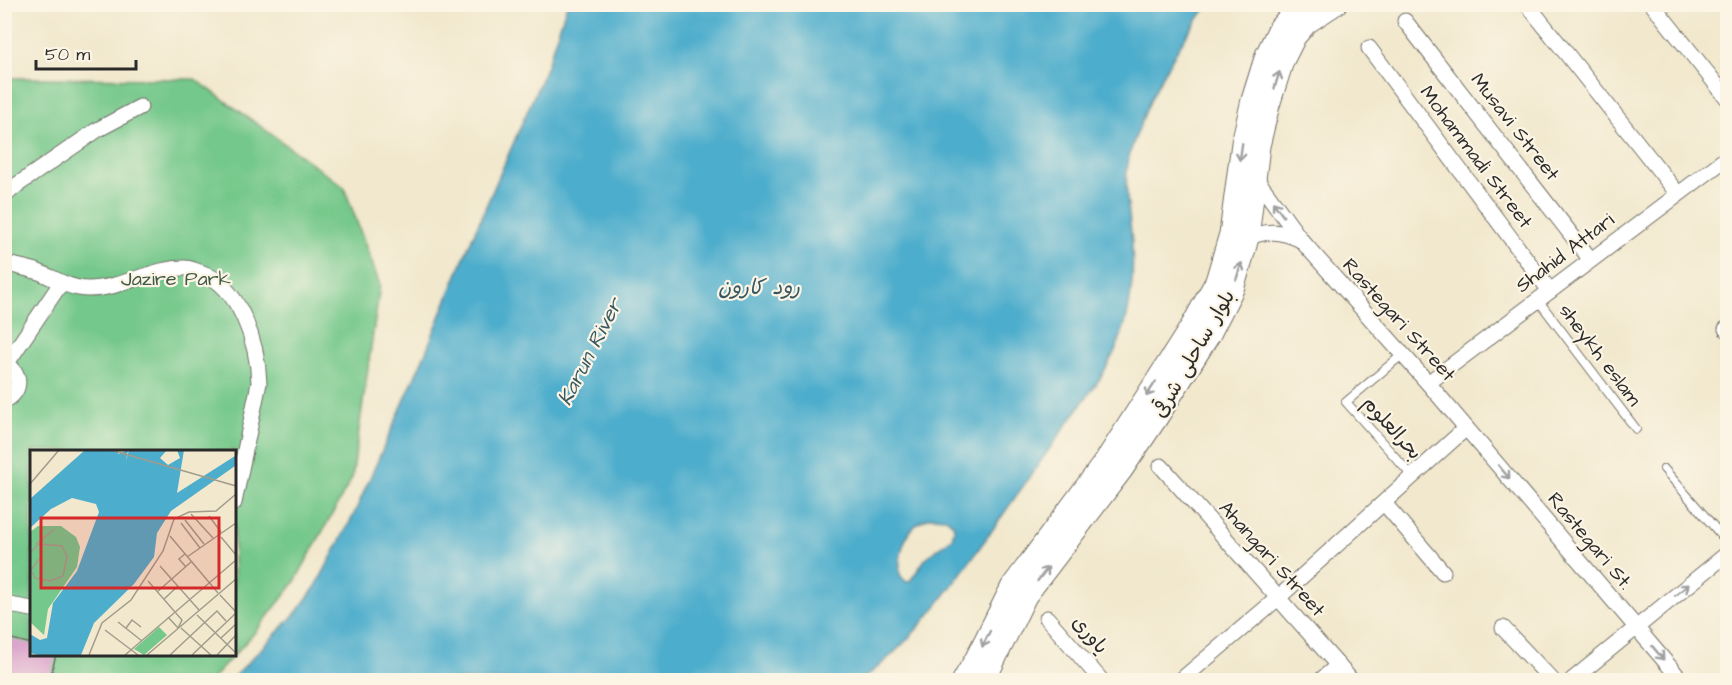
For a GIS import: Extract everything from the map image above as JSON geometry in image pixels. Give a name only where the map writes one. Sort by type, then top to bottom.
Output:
[{"type":"main road","name":"بلوار ساحلی شرقی","points":[[985,681],[1012,604],[1012,586],[1107,458],[1192,325],[1216,281],[1230,234],[1242,143],[1252,100],[1266,55],[1279,27],[1302,4]]},
{"type":"main road","name":"بلوار ساحلی شرقی","points":[[963,681],[1012,604],[1026,596],[1122,470],[1210,334],[1233,289],[1248,237],[1259,146],[1283,61],[1295,38],[1307,23],[1336,4]]},
{"type":"street","points":[[1527,4],[1678,195]]},
{"type":"street","points":[[1652,4],[1728,99]]},
{"type":"street","name":"Musavi Street","points":[[1405,21],[1591,260]]},
{"type":"street","name":"Mohammadi Street","points":[[1369,48],[1544,296]]},
{"type":"street","points":[[4,196],[97,130],[140,107]]},
{"type":"street","name":"Shahid Attari","points":[[1428,383],[1728,157]]},
{"type":"street","name":"Rastegari Street","points":[[1255,177],[1300,240],[1466,428]]},
{"type":"street","points":[[1248,237],[1270,231],[1286,233],[1300,240]]},
{"type":"street","points":[[4,263],[36,272],[61,283],[87,289],[122,284],[163,272],[188,268],[210,275],[225,288],[239,307],[251,336],[258,363],[259,383],[236,493]]},
{"type":"street","points":[[4,401],[14,395],[18,381],[13,368],[6,363],[61,283]]},
{"type":"street","points":[[1181,681],[1278,598],[1466,428]]},
{"type":"street","name":"Rastegari St.","points":[[1466,428],[1681,681]]},
{"type":"street","name":"Ahangari Street","points":[[1161,466],[1351,681]]},
{"type":"street","points":[[1383,503],[1443,572]]},
{"type":"street","points":[[1572,681],[1728,553]]},
{"type":"street","points":[[4,604],[30,609]]},
{"type":"street","name":"یاوری","points":[[1047,618],[1101,681]]},
{"type":"street","points":[[1503,628],[1552,681]]},
{"type":"street","points":[[1321,681],[1338,665]]},
{"type":"lane","name":"sheykh eslam","points":[[1544,296],[1636,429]]},
{"type":"lane","name":"بحرالعلوم","points":[[1402,354],[1346,402],[1413,477]]},
{"type":"lane","points":[[1664,470],[1728,543]]},
{"type":"green space","name":"Jazire Park","points":[[5,78],[195,79],[344,187],[380,285],[352,478],[294,583],[236,653],[236,450],[30,450],[30,655],[234,655],[211,680],[5,680]]},
{"type":"water","name":"رود کارون","points":[[567,5],[1208,5],[1160,80],[1132,145],[1126,183],[1132,245],[1132,283],[1126,320],[1112,358],[1099,380],[933,611],[899,648],[861,680],[231,680],[296,613],[316,586],[354,514],[425,354],[467,250],[546,68]],"holes":[[[931,517],[946,518],[953,524],[952,538],[926,558],[910,581],[906,582],[900,575],[900,557],[905,540],[915,526],[922,521]]]},
{"type":"building","points":[[4,637],[30,644],[30,655],[56,655],[50,680],[4,680]]},
{"type":"water label","name":"Karun River","points":[[590,352]]}]
